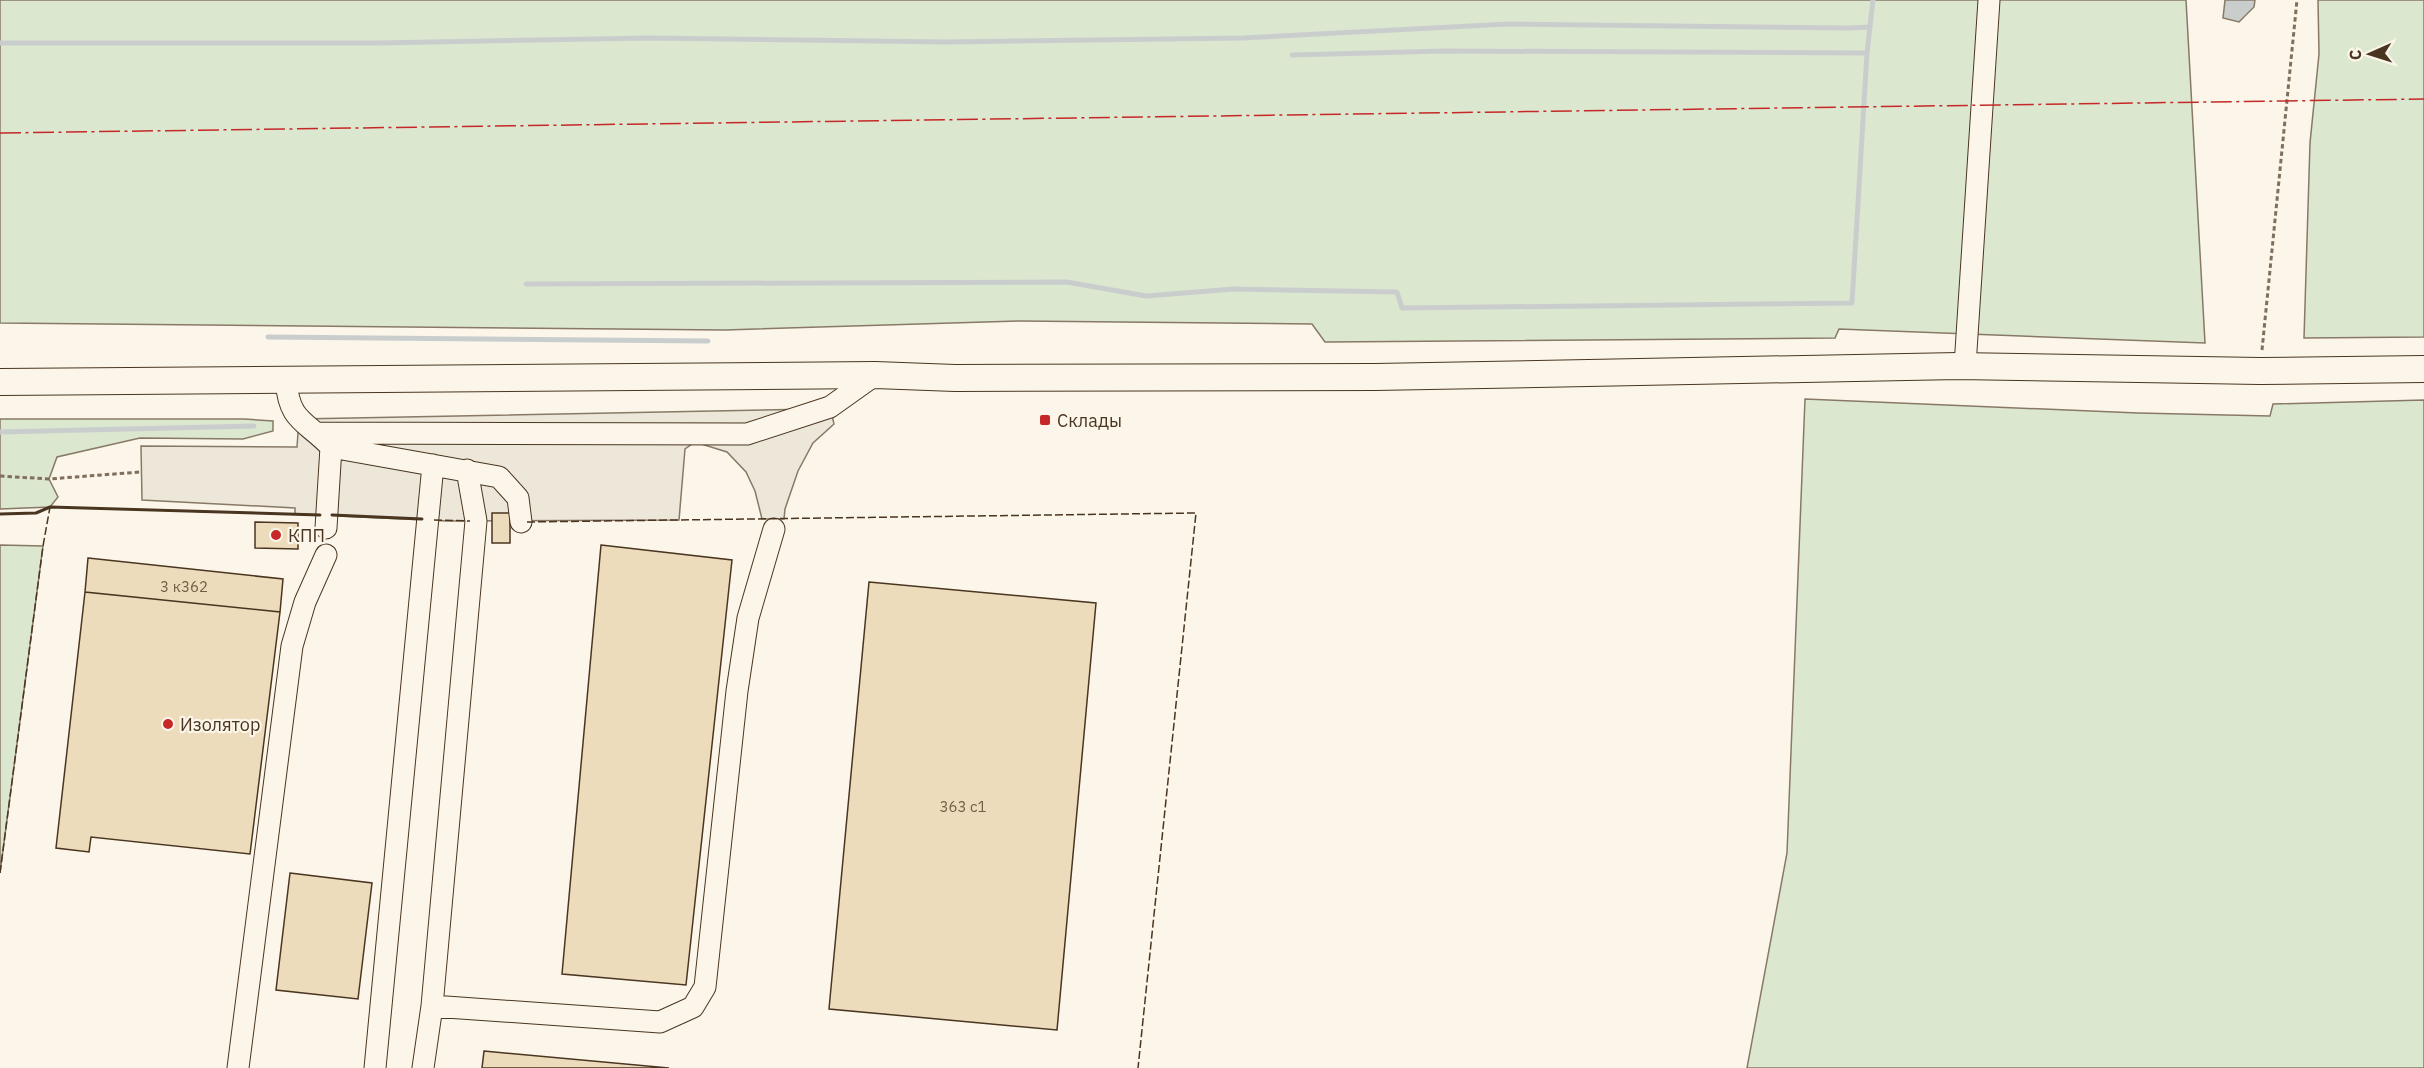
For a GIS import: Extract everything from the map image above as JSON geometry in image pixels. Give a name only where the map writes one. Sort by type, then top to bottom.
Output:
[{"type":"main road","points":[[0,382],[875,375],[955,378],[1375,377],[1965,366],[2260,371],[2424,369]]},
{"type":"lane","points":[[1965,366],[1989,0]]},
{"type":"lane","points":[[325,440],[747,434],[830,406],[875,375]]},
{"type":"lane","points":[[286,380],[288,402],[299,419],[325,440],[433,465],[499,477],[518,498],[520,522]]},
{"type":"lane","points":[[325,440],[326,528]]},
{"type":"lane","points":[[375,1068],[433,465]]},
{"type":"lane","points":[[423,1068],[432,1006],[476,521],[467,470]]},
{"type":"lane","points":[[432,1006],[660,1022],[693,1007],[705,987],[737,691],[748,618],[774,529]]},
{"type":"lane","points":[[238,1068],[292,646],[305,602],[326,555]]},
{"type":"path","points":[[2260,371],[2297,0]]},
{"type":"path","points":[[0,476],[49,479],[140,472]]},
{"type":"green space","points":[[0,0],[2186,0],[2205,343],[1839,329],[1835,338],[1325,342],[1312,324],[1020,321],[725,330],[0,323]]},
{"type":"green space","points":[[2318,0],[2424,0],[2424,337],[2304,338],[2310,143],[2319,54]]},
{"type":"green space","points":[[1805,399],[2138,413],[2270,416],[2273,404],[2424,400],[2424,1068],[1747,1068],[1787,853]]},
{"type":"green space","points":[[0,419],[244,419],[273,421],[273,431],[243,439],[140,438],[57,457],[49,479],[58,497],[50,507],[0,509]]},
{"type":"green space","points":[[0,545],[43,546],[0,873]]},
{"type":"shaded area","points":[[2225,0],[2255,0],[2254,7],[2239,22],[2223,18]]},
{"type":"shaded area","points":[[830,407],[834,424],[813,443],[798,471],[785,509],[784,519],[762,519],[755,491],[746,472],[727,452],[695,442],[685,449],[679,520],[447,521],[295,514],[295,508],[142,500],[141,446],[297,447],[299,419]]},
{"type":"building","points":[[492,513],[510,513],[510,543],[492,543]]},
{"type":"building","name":"КПП","points":[[255,522],[298,523],[298,549],[255,548]]},
{"type":"building","points":[[601,545],[732,560],[686,985],[562,974]]},
{"type":"building","points":[[88,558],[283,579],[280,612],[85,592]]},
{"type":"building","points":[[869,582],[1096,603],[1057,1030],[829,1009]]},
{"type":"building","name":"Изолятор","points":[[85,592],[280,612],[250,854],[91,837],[89,852],[56,848]]},
{"type":"building","points":[[290,873],[372,883],[358,999],[276,990]]},
{"type":"building","points":[[484,1051],[669,1068],[482,1068]]},
{"type":"waterway","points":[[526,284],[1067,282],[1146,296],[1234,289],[1397,292],[1402,308],[1852,303],[1867,53],[1873,0]]},
{"type":"waterway","points":[[0,43],[378,43],[649,38],[947,42],[1242,38],[1508,24],[1870,27]]},
{"type":"waterway","points":[[1292,55],[1445,51],[1867,53]]},
{"type":"waterway","points":[[268,337],[708,341]]},
{"type":"waterway","points":[[0,432],[254,426]]},
{"type":"fence","points":[[0,873],[50,507],[319,515]]},
{"type":"fence","points":[[527,522],[1196,513],[1138,1068]]},
{"type":"fence","points":[[331,515],[421,519]]},
{"type":"fence","points":[[434,520],[470,521]]},
{"type":"wall","points":[[0,514],[36,513],[50,507],[320,515]]},
{"type":"wall","points":[[332,515],[422,519]]},
{"type":"power","points":[[0,133],[2424,99]]},
{"type":"place","name":"Склады","points":[[1045,420]]},
{"type":"place","name":"КПП","points":[[276,535]]},
{"type":"place","name":"Изолятор","points":[[168,724]]}]
